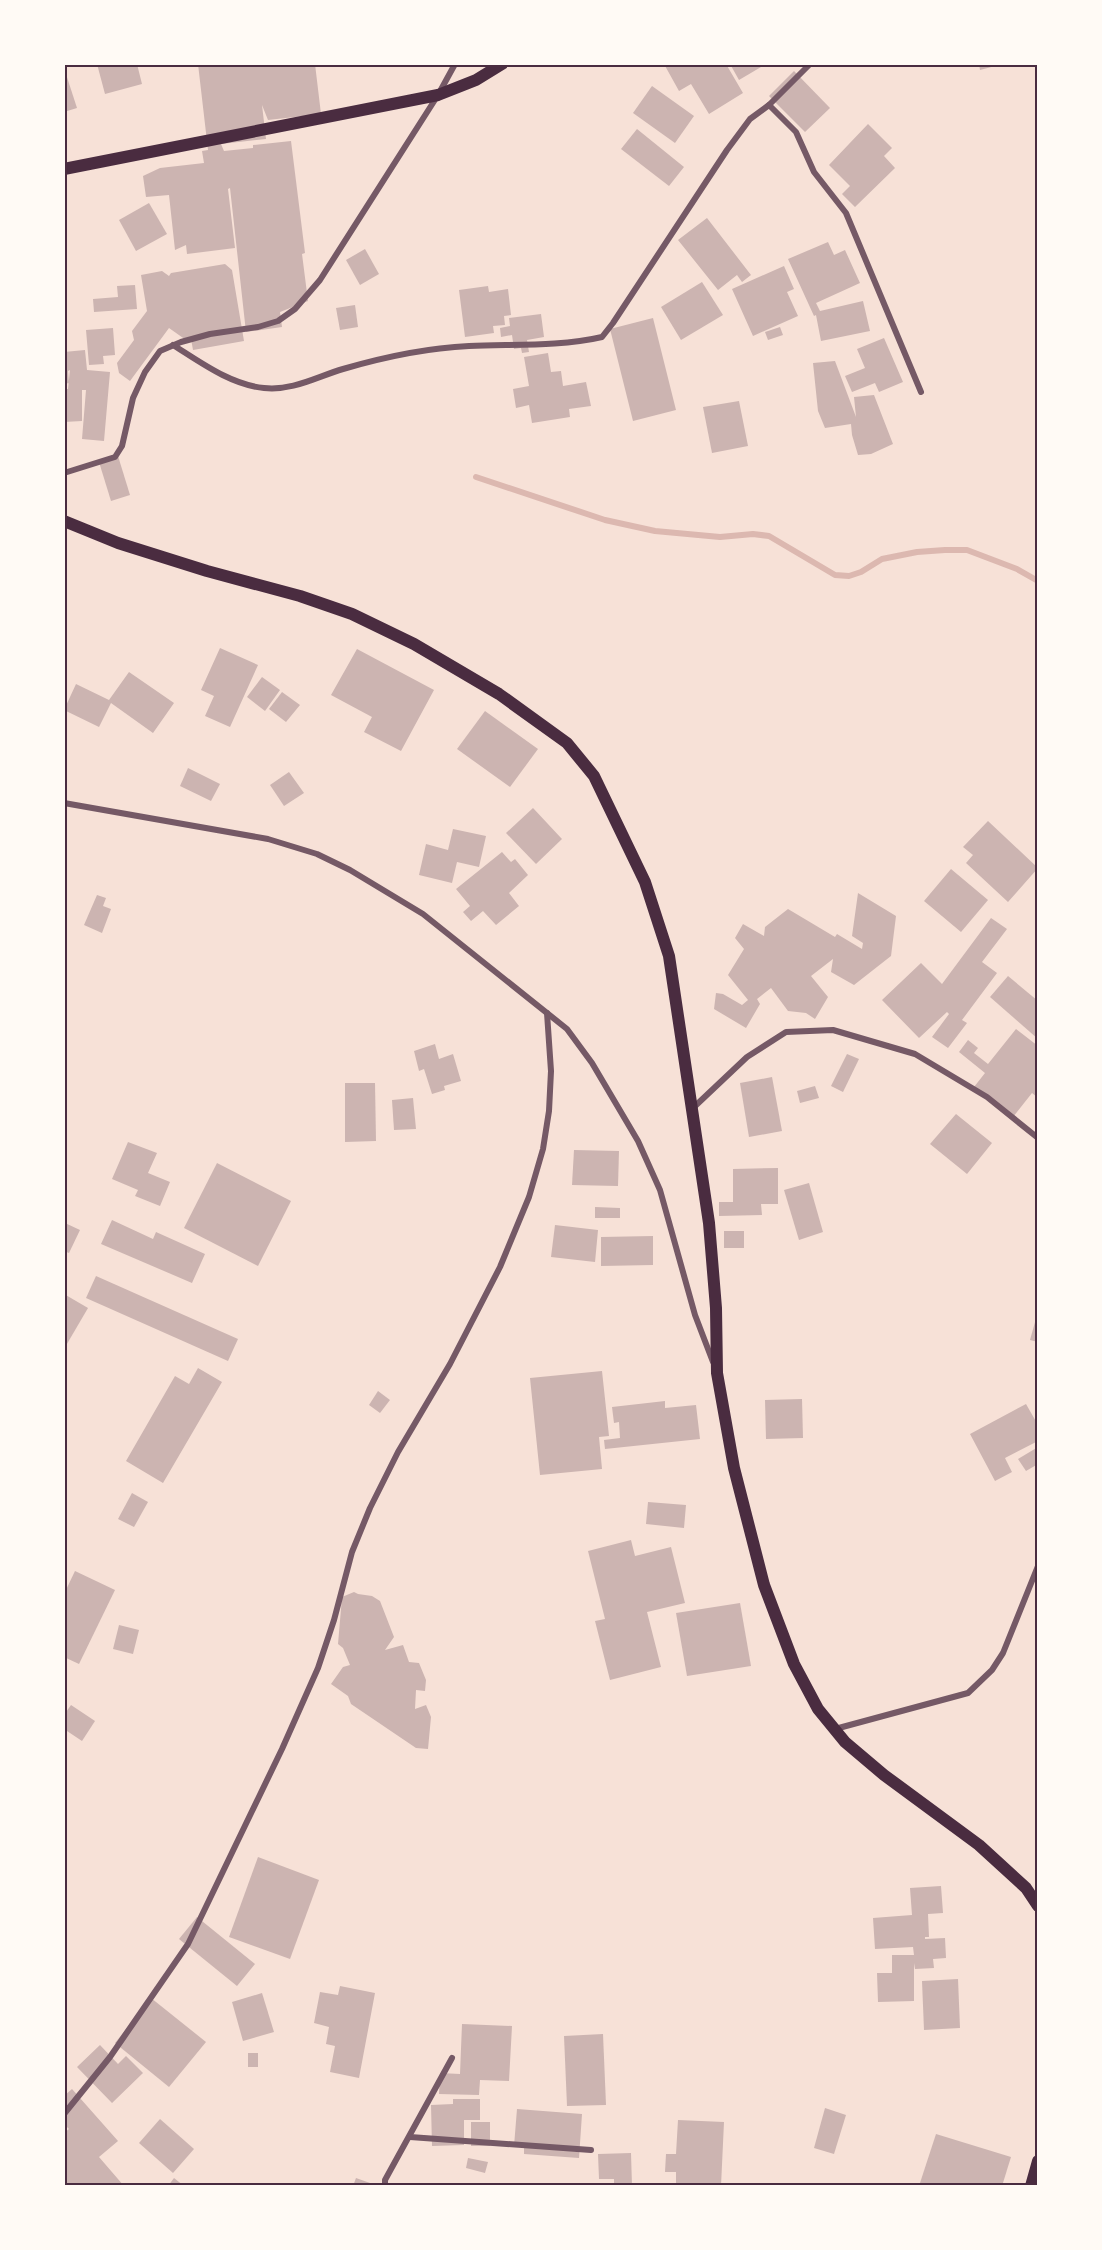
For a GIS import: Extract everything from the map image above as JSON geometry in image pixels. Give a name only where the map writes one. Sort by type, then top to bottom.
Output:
[{"type":"main road","points":[[64,170],[438,94],[476,80],[502,64]]},
{"type":"main road","points":[[64,521],[118,543],[207,571],[300,596],[351,614],[414,644],[499,694],[567,742],[594,776],[645,882],[669,956],[710,1234],[717,1308],[717,1373],[734,1468],[764,1585],[794,1664],[818,1709],[845,1742],[884,1775],[979,1845],[1026,1888],[1038,1906]]},
{"type":"main road","points":[[1031,2186],[1038,2161]]},
{"type":"street","points":[[64,473],[115,457],[122,446],[133,398],[160,351],[210,334],[258,327],[278,321],[296,309],[320,280],[455,64]]},
{"type":"street","points":[[173,345],[217,372],[263,388],[293,387],[341,369],[425,350],[549,344],[602,337],[750,119],[769,105],[810,64]]},
{"type":"street","points":[[769,105],[796,132],[814,172],[846,213],[892,329],[921,392]]},
{"type":"street","points":[[64,803],[268,839],[317,854],[350,870],[423,914],[567,1029],[592,1063],[638,1141],[660,1190],[695,1316],[717,1373]]},
{"type":"street","points":[[64,2114],[110,2057],[193,1934],[277,1760],[318,1668],[334,1620],[352,1552],[370,1508],[398,1452],[450,1364],[500,1267],[529,1197],[543,1149],[549,1111],[551,1071],[547,1013]]},
{"type":"street","points":[[693,1108],[747,1057],[786,1032],[832,1030],[915,1054],[987,1097],[1038,1138]]},
{"type":"street","points":[[834,1730],[968,1693],[992,1670],[1003,1653],[1038,1566]]},
{"type":"street","points":[[385,2186],[385,2180],[452,2058]]},
{"type":"street","points":[[410,2137],[591,2150]]},
{"type":"building","points":[[97,64],[137,64],[142,84],[105,94]]},
{"type":"building","points":[[198,64],[315,64],[321,114],[268,120],[262,105],[266,139],[221,144],[224,151],[291,141],[305,253],[302,254],[308,301],[280,312],[282,327],[246,332],[230,188],[228,189],[235,248],[187,254],[186,245],[175,250],[169,195],[146,197],[143,176],[160,168],[204,163],[202,151],[208,150]]},
{"type":"building","points":[[664,64],[726,64],[743,93],[709,114],[691,84],[679,91]]},
{"type":"building","points":[[730,64],[766,64],[739,80]]},
{"type":"building","points":[[979,64],[999,64],[999,65],[980,70]]},
{"type":"building","points":[[64,68],[77,108],[64,112]]},
{"type":"building","points":[[794,71],[830,108],[805,132],[769,96]]},
{"type":"building","points":[[652,86],[694,116],[675,143],[633,113]]},
{"type":"building","points":[[868,124],[892,148],[884,156],[895,168],[855,207],[842,194],[850,186],[829,165]]},
{"type":"building","points":[[637,129],[684,167],[669,186],[621,149]]},
{"type":"building","points":[[149,203],[167,234],[136,251],[119,220]]},
{"type":"building","points":[[707,218],[751,275],[742,282],[737,275],[718,290],[678,240]]},
{"type":"building","points":[[828,242],[834,255],[845,250],[860,283],[816,303],[820,311],[863,301],[870,331],[821,341],[816,315],[814,316],[788,259]]},
{"type":"building","points":[[365,249],[379,274],[360,285],[346,260]]},
{"type":"building","points":[[225,264],[232,270],[244,341],[193,350],[191,339],[186,340],[169,328],[130,381],[119,373],[117,363],[134,340],[132,331],[147,311],[141,275],[162,271],[169,276],[171,273]]},
{"type":"building","points":[[784,266],[794,289],[787,292],[798,316],[753,336],[732,289]]},
{"type":"building","points":[[702,282],[723,315],[681,340],[661,307]]},
{"type":"building","points":[[135,285],[137,309],[94,312],[93,299],[118,297],[117,286]]},
{"type":"building","points":[[488,286],[489,292],[508,289],[511,315],[504,316],[505,325],[493,326],[494,333],[465,337],[459,290]]},
{"type":"building","points":[[355,305],[358,327],[340,330],[336,308]]},
{"type":"building","points":[[541,314],[544,337],[527,340],[529,352],[522,353],[521,348],[514,349],[512,335],[501,337],[500,328],[510,326],[509,318]]},
{"type":"building","points":[[653,318],[676,410],[633,421],[610,329]]},
{"type":"building","points":[[780,327],[783,335],[768,340],[765,332]]},
{"type":"building","points":[[113,328],[115,355],[103,356],[104,364],[89,365],[86,330]]},
{"type":"building","points":[[884,338],[903,382],[879,392],[875,383],[852,392],[845,376],[865,368],[857,349]]},
{"type":"building","points":[[85,350],[87,370],[110,372],[104,441],[82,439],[86,390],[82,390],[82,421],[64,422],[64,389],[68,389],[69,383],[64,384],[64,352]]},
{"type":"building","points":[[548,353],[551,372],[561,371],[563,386],[586,382],[591,406],[569,409],[570,417],[532,423],[529,405],[516,408],[513,389],[529,386],[524,357]]},
{"type":"building","points":[[835,361],[856,417],[854,397],[874,395],[893,444],[871,454],[858,455],[851,424],[825,428],[818,411],[813,363]]},
{"type":"building","points":[[739,401],[748,446],[712,453],[703,407]]},
{"type":"building","points":[[118,456],[130,495],[111,501],[99,462]]},
{"type":"building","points":[[220,648],[258,665],[230,727],[205,716],[214,696],[201,690]]},
{"type":"building","points":[[357,649],[434,690],[401,751],[364,732],[372,717],[331,695]]},
{"type":"building","points":[[129,672],[174,703],[153,733],[111,703],[99,727],[64,710],[76,684],[109,700]]},
{"type":"building","points":[[262,677],[280,690],[265,711],[247,697]]},
{"type":"building","points":[[282,692],[300,705],[286,722],[269,709]]},
{"type":"building","points":[[485,711],[538,749],[510,787],[457,749]]},
{"type":"building","points":[[188,768],[220,784],[211,801],[180,786]]},
{"type":"building","points":[[289,772],[304,793],[284,806],[270,785]]},
{"type":"building","points":[[533,808],[562,839],[536,864],[506,833]]},
{"type":"building","points":[[988,821],[1038,868],[1008,902],[966,863],[973,855],[963,847]]},
{"type":"building","points":[[453,829],[486,836],[479,867],[457,862],[452,883],[419,875],[426,844],[448,850]]},
{"type":"building","points":[[502,852],[511,862],[515,859],[528,875],[509,893],[519,906],[496,925],[483,911],[471,921],[463,912],[470,906],[456,889]]},
{"type":"building","points":[[951,869],[988,900],[961,932],[924,901]]},
{"type":"building","points":[[858,893],[896,916],[891,956],[854,985],[831,972],[833,959],[811,976],[828,997],[815,1019],[806,1013],[788,1011],[771,988],[757,999],[760,1004],[746,1028],[714,1009],[716,993],[723,994],[742,1005],[748,1000],[728,975],[744,949],[735,938],[743,924],[764,936],[765,927],[788,909],[835,937],[837,934],[862,949],[863,943],[852,936]]},
{"type":"building","points":[[97,895],[106,898],[103,906],[111,909],[102,933],[84,925]]},
{"type":"building","points":[[991,918],[1007,929],[982,962],[997,973],[962,1020],[967,1023],[948,1048],[932,1037],[949,1014],[947,1012],[919,1038],[882,1000],[921,963],[942,984]]},
{"type":"building","points":[[1008,976],[1038,1001],[1038,1039],[990,997]]},
{"type":"building","points":[[1016,1029],[1038,1046],[1038,1098],[1032,1093],[1013,1117],[974,1087],[985,1073],[959,1052],[968,1040],[978,1048],[974,1053],[988,1064]]},
{"type":"building","points":[[435,1044],[439,1059],[453,1054],[461,1081],[444,1086],[445,1090],[432,1094],[424,1069],[419,1071],[414,1051]]},
{"type":"building","points":[[847,1054],[859,1059],[843,1092],[831,1086]]},
{"type":"building","points":[[772,1077],[782,1131],[749,1137],[740,1083]]},
{"type":"building","points":[[345,1083],[375,1083],[376,1141],[345,1142]]},
{"type":"building","points":[[815,1086],[819,1098],[800,1103],[797,1091]]},
{"type":"building","points":[[413,1098],[416,1129],[394,1130],[392,1100]]},
{"type":"building","points":[[956,1114],[992,1143],[967,1174],[930,1144]]},
{"type":"building","points":[[128,1142],[157,1153],[148,1173],[170,1182],[160,1206],[135,1196],[138,1190],[112,1179]]},
{"type":"building","points":[[574,1150],[619,1151],[618,1186],[572,1185]]},
{"type":"building","points":[[217,1163],[291,1201],[258,1266],[184,1228]]},
{"type":"building","points":[[778,1168],[778,1204],[761,1204],[762,1215],[719,1216],[719,1202],[733,1202],[733,1169]]},
{"type":"building","points":[[809,1183],[823,1232],[799,1240],[784,1190]]},
{"type":"building","points":[[595,1207],[620,1208],[620,1218],[595,1218]]},
{"type":"building","points":[[112,1220],[153,1239],[156,1232],[205,1254],[192,1283],[101,1244]]},
{"type":"building","points":[[65,1223],[80,1230],[69,1253],[64,1251]]},
{"type":"building","points":[[555,1225],[598,1230],[595,1262],[551,1257]]},
{"type":"building","points":[[724,1231],[744,1231],[744,1248],[724,1248]]},
{"type":"building","points":[[653,1236],[653,1265],[601,1266],[601,1237]]},
{"type":"building","points":[[96,1276],[238,1339],[228,1361],[86,1298]]},
{"type":"building","points":[[64,1294],[88,1308],[64,1349]]},
{"type":"building","points":[[1038,1315],[1038,1342],[1030,1340]]},
{"type":"building","points":[[198,1368],[222,1382],[163,1483],[126,1461],[175,1376],[189,1384]]},
{"type":"building","points":[[602,1371],[609,1436],[599,1437],[602,1469],[540,1475],[530,1378]]},
{"type":"building","points":[[378,1391],[390,1400],[380,1413],[369,1405]]},
{"type":"building","points":[[802,1399],[803,1438],[766,1439],[765,1400]]},
{"type":"building","points":[[665,1401],[665,1408],[696,1405],[700,1439],[605,1449],[604,1440],[620,1438],[619,1422],[614,1423],[612,1407]]},
{"type":"building","points":[[1026,1404],[1038,1425],[1038,1441],[1005,1458],[1012,1472],[995,1481],[970,1434]]},
{"type":"building","points":[[1038,1447],[1038,1464],[1026,1471],[1018,1459]]},
{"type":"building","points":[[132,1493],[148,1502],[134,1527],[118,1519]]},
{"type":"building","points":[[648,1502],[686,1505],[684,1528],[646,1524]]},
{"type":"building","points":[[631,1540],[635,1556],[671,1547],[685,1603],[647,1612],[661,1667],[610,1680],[595,1621],[605,1619],[588,1551]]},
{"type":"building","points":[[75,1571],[115,1590],[79,1664],[64,1657],[64,1594]]},
{"type":"building","points":[[354,1592],[372,1596],[380,1601],[394,1637],[385,1650],[403,1645],[409,1662],[419,1663],[426,1680],[425,1691],[416,1690],[415,1709],[426,1705],[431,1717],[428,1749],[416,1748],[351,1704],[348,1696],[331,1684],[343,1667],[350,1665],[343,1648],[338,1644],[342,1597]]},
{"type":"building","points":[[740,1603],[751,1666],[687,1676],[676,1613]]},
{"type":"building","points":[[119,1625],[139,1630],[133,1654],[113,1649]]},
{"type":"building","points":[[71,1705],[95,1721],[82,1741],[64,1729],[64,1715]]},
{"type":"building","points":[[258,1857],[319,1880],[290,1959],[229,1937]]},
{"type":"building","points":[[941,1886],[943,1913],[928,1914],[929,1937],[925,1939],[945,1938],[946,1958],[933,1959],[934,1968],[915,1969],[914,1963],[914,2001],[878,2002],[877,1973],[892,1973],[892,1955],[914,1955],[913,1947],[875,1949],[873,1918],[912,1915],[910,1888]]},
{"type":"building","points":[[197,1917],[255,1964],[237,1986],[179,1939]]},
{"type":"building","points":[[958,1979],[960,2028],[924,2030],[922,1981]]},
{"type":"building","points":[[340,1986],[375,1993],[359,2078],[330,2072],[335,2046],[326,2044],[329,2027],[314,2023],[320,1992],[338,1995]]},
{"type":"building","points":[[262,1993],[274,2032],[243,2041],[232,2002]]},
{"type":"building","points":[[151,1998],[206,2042],[169,2087],[115,2043]]},
{"type":"building","points":[[462,2024],[512,2026],[509,2081],[480,2080],[479,2095],[439,2094],[440,2073],[460,2074]]},
{"type":"building","points":[[603,2034],[606,2105],[567,2106],[564,2036]]},
{"type":"building","points":[[100,2045],[118,2064],[126,2056],[143,2073],[112,2103],[77,2067]]},
{"type":"building","points":[[248,2053],[258,2053],[258,2067],[248,2067]]},
{"type":"building","points":[[72,2089],[118,2141],[99,2157],[124,2186],[64,2186],[64,2133],[69,2129],[64,2124],[64,2096]]},
{"type":"building","points":[[453,2099],[480,2099],[480,2120],[464,2120],[464,2145],[432,2146],[431,2105],[453,2104]]},
{"type":"building","points":[[825,2108],[846,2115],[834,2154],[814,2148]]},
{"type":"building","points":[[517,2109],[582,2114],[579,2158],[524,2154],[524,2147],[514,2146]]},
{"type":"building","points":[[160,2119],[194,2149],[173,2173],[139,2143]]},
{"type":"building","points":[[678,2120],[724,2122],[721,2186],[676,2184],[676,2172],[665,2172],[666,2154],[676,2154]]},
{"type":"building","points":[[471,2122],[490,2122],[490,2146],[471,2146]]},
{"type":"building","points":[[936,2134],[1011,2157],[1002,2186],[919,2186]]},
{"type":"building","points":[[631,2153],[632,2186],[614,2186],[614,2179],[599,2179],[598,2154]]},
{"type":"building","points":[[468,2158],[488,2162],[485,2173],[466,2168]]},
{"type":"building","points":[[174,2178],[184,2186],[168,2186]]},
{"type":"building","points":[[356,2178],[370,2183],[369,2186],[353,2186]]},
{"type":"waterway","points":[[476,477],[605,520],[655,531],[720,537],[753,534],[769,536],[835,575],[849,576],[861,572],[882,559],[917,552],[967,550],[1017,569],[1038,581]]}]
